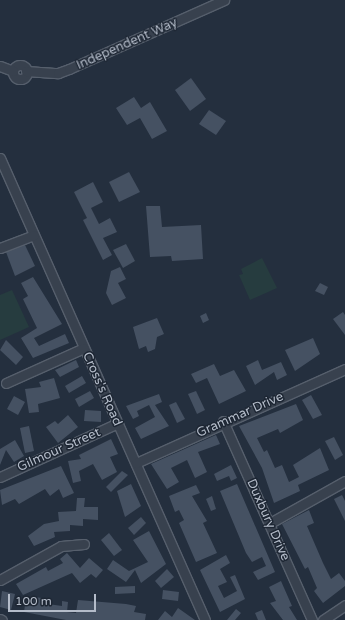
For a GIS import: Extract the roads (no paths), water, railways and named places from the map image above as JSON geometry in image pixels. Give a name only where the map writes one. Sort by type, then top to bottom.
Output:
[{"type":"street","name":"Independent Way","points":[[0,66],[13,70],[19,66],[26,71],[58,73],[224,0]]},
{"type":"street","name":"Cross's Road","points":[[0,158],[205,620]]},
{"type":"street","points":[[0,248],[34,235]]},
{"type":"street","points":[[6,383],[84,348]]},
{"type":"street","name":"Grammar Drive","points":[[136,463],[223,421],[345,369]]},
{"type":"street","name":"Duxbury Drive","points":[[223,421],[270,523],[312,620]]},
{"type":"street","name":"Gilmour Street","points":[[0,477],[118,423]]},
{"type":"street","points":[[270,523],[345,481]]},
{"type":"street","points":[[0,580],[61,546],[84,544]]},
{"type":"street","points":[[324,620],[345,605]]}]
